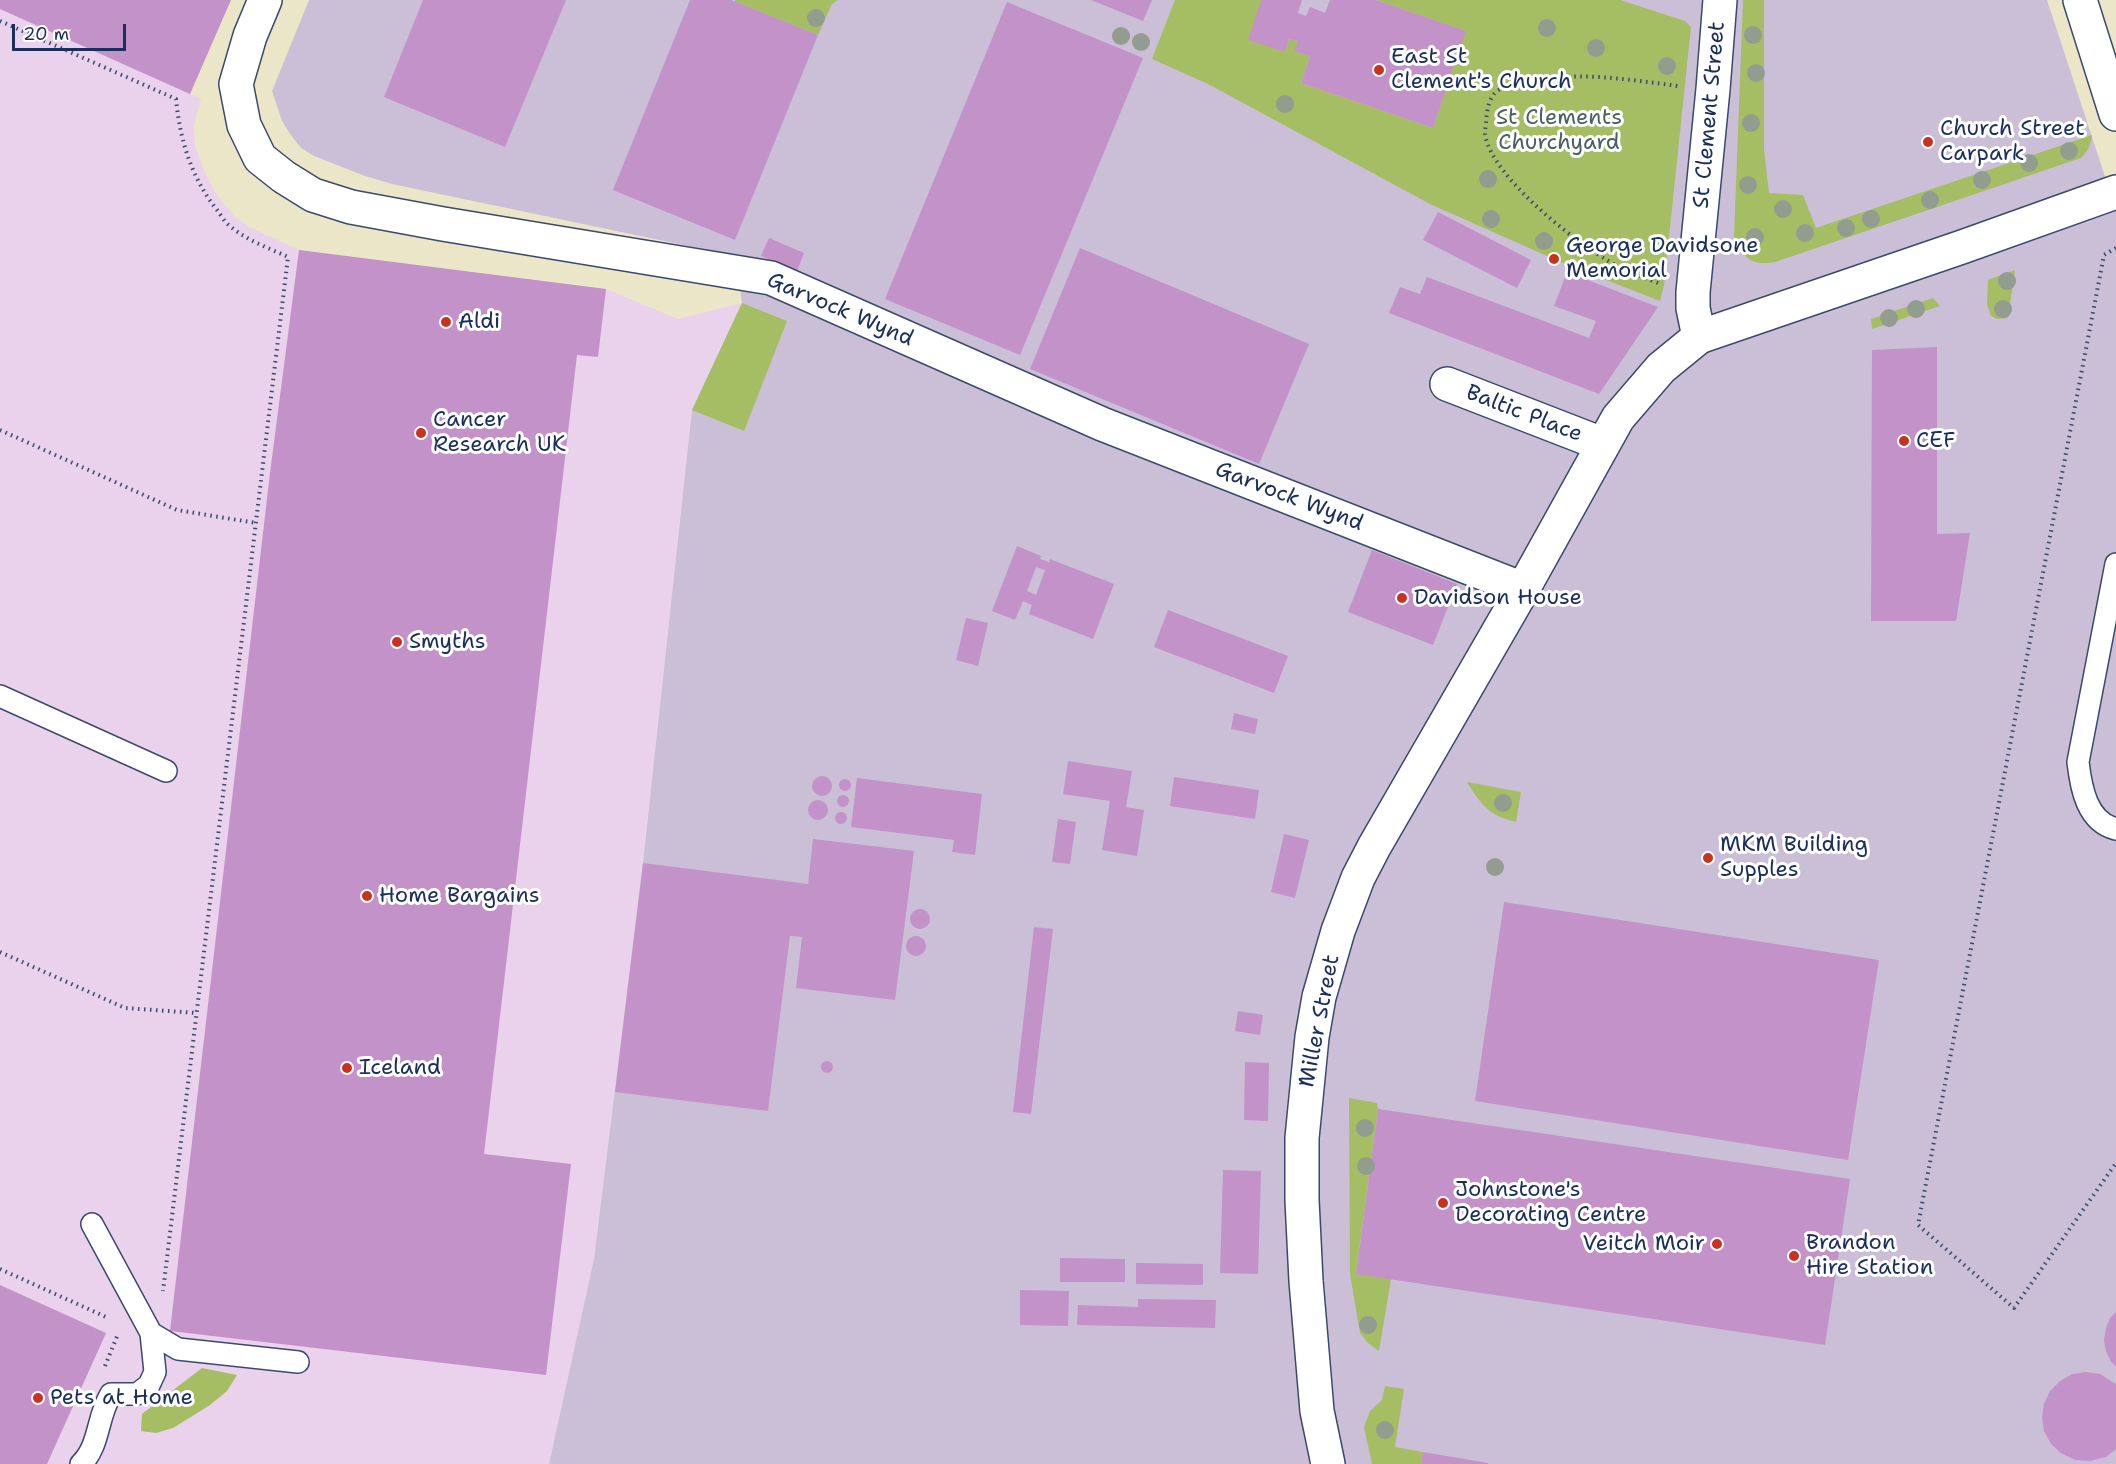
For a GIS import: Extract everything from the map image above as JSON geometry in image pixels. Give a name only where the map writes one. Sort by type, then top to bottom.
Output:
[{"type":"street","name":"Garvock Wynd","points":[[265,0],[250,36],[236,84],[244,125],[260,158],[312,195],[351,207],[420,220],[771,278],[1102,424],[1524,589]]},
{"type":"street","name":"St Clement Street","points":[[1699,337],[1693,308],[1693,292],[1720,0]]},
{"type":"street","points":[[2080,0],[2116,114]]},
{"type":"street","points":[[1699,337],[2116,192]]},
{"type":"street","name":"Miller Street","points":[[1328,1464],[1314,1384],[1302,1200],[1302,1138],[1307,1077],[1319,997],[1338,931],[1358,878],[1524,589],[1617,418],[1661,368],[1699,337]]},
{"type":"street","name":"Baltic Place","points":[[1447,384],[1602,444]]},
{"type":"lane","points":[[2116,564],[2078,762],[2081,785],[2091,811],[2105,827],[2116,830]]},
{"type":"lane","points":[[0,696],[166,771]]},
{"type":"lane","points":[[81,1464],[90,1455],[105,1404],[111,1394],[137,1394],[149,1384],[155,1372],[151,1333],[92,1224]]},
{"type":"lane","points":[[151,1333],[178,1349],[298,1362]]},
{"type":"path","points":[[0,21],[176,99],[178,126],[184,150],[209,200],[230,227],[255,242],[288,257],[163,1293]]},
{"type":"path","points":[[1693,292],[1664,285],[1623,269],[1571,236],[1533,202],[1508,176],[1492,154],[1485,134],[1487,108],[1494,94],[1506,87],[1536,79],[1567,75],[1713,89]]},
{"type":"path","points":[[2116,248],[2104,255],[1918,1225],[2014,1308],[2116,1163]]},
{"type":"path","points":[[0,430],[177,510],[256,523]]},
{"type":"path","points":[[0,952],[125,1008],[197,1013]]},
{"type":"path","points":[[0,1269],[112,1319]]},
{"type":"path","points":[[102,1373],[122,1324]]},
{"type":"shaded area","points":[[0,0],[201,99],[194,126],[195,147],[216,194],[236,218],[249,227],[299,250],[606,289],[678,319],[742,303],[692,410],[643,863],[594,1259],[549,1464],[0,1464]]},
{"type":"shaded area","points":[[309,0],[2047,0],[2116,210],[2116,1464],[549,1464],[594,1259],[643,863],[692,410],[742,303],[736,256],[392,184],[314,156],[301,148],[290,134],[282,121],[272,91]]},
{"type":"green space","points":[[735,0],[838,0],[832,4],[818,35],[735,2]]},
{"type":"green space","name":"St Clements Churchyard","points":[[1175,0],[1261,0],[1285,52],[1289,39],[1298,41],[1295,51],[1310,56],[1301,83],[1433,128],[1465,31],[1376,0],[1620,0],[1685,21],[1691,27],[1664,285],[1660,301],[1565,264],[1430,204],[1208,84],[1152,59]]},
{"type":"green space","points":[[1743,0],[1764,0],[1764,149],[1769,193],[1803,195],[1816,228],[2092,135],[2089,148],[2081,158],[1775,262],[1759,263],[1748,259],[1734,236]]},
{"type":"green space","points":[[2015,270],[2008,318],[1997,319],[1991,316],[1987,304],[1988,280]]},
{"type":"green space","points":[[1933,298],[1940,306],[1872,329],[1871,319]]},
{"type":"green space","points":[[742,303],[787,321],[744,431],[692,410]]},
{"type":"green space","points":[[1467,782],[1521,792],[1516,822],[1493,813],[1477,797]]},
{"type":"green space","points":[[1349,1098],[1377,1103],[1378,1109],[1356,1273],[1391,1279],[1379,1351],[1360,1333],[1350,1274]]},
{"type":"green space","points":[[202,1368],[237,1375],[227,1391],[210,1405],[173,1428],[156,1433],[141,1431],[142,1414]]},
{"type":"green space","points":[[1385,1386],[1404,1389],[1395,1447],[1423,1452],[1421,1464],[1372,1464],[1364,1427],[1370,1411],[1382,1400]]},
{"type":"building","points":[[0,0],[231,0],[190,94],[0,9]]},
{"type":"building","points":[[423,0],[566,0],[505,147],[384,97]]},
{"type":"building","points":[[690,0],[731,0],[818,35],[735,240],[613,190]]},
{"type":"building","points":[[1091,0],[1152,0],[1143,21]]},
{"type":"building","name":"East St Clement's Church","points":[[1261,0],[1302,0],[1298,13],[1306,16],[1310,7],[1325,13],[1330,0],[1376,0],[1466,31],[1433,128],[1301,83],[1310,56],[1294,51],[1298,41],[1289,39],[1285,52],[1248,40]]},
{"type":"building","points":[[1007,2],[1143,58],[1020,355],[885,299]]},
{"type":"building","points":[[1438,212],[1531,260],[1517,288],[1423,240]]},
{"type":"building","points":[[769,238],[804,253],[797,271],[761,256]]},
{"type":"building","points":[[1080,248],[1309,344],[1259,464],[1030,369]]},
{"type":"building","points":[[299,250],[606,289],[598,357],[577,355],[484,1154],[571,1164],[546,1375],[170,1331],[270,473]]},
{"type":"building","points":[[1567,272],[1658,307],[1599,394],[1389,313],[1400,287],[1420,294],[1427,277],[1589,338],[1596,321],[1554,306]]},
{"type":"building","name":"CEF","points":[[1937,347],[1937,534],[1970,533],[1956,621],[1871,621],[1872,350]]},
{"type":"building","points":[[1017,546],[1041,556],[1040,559],[1049,562],[1050,559],[1114,584],[1093,639],[1029,614],[1032,605],[1023,601],[1015,620],[992,611]],"holes":[[[1036,567],[1045,570],[1036,595],[1027,591]]]},
{"type":"building","name":"Davidson House","points":[[1372,550],[1457,584],[1433,645],[1348,612]]},
{"type":"building","points":[[1168,610],[1288,656],[1274,693],[1154,647]]},
{"type":"building","points":[[966,618],[988,623],[978,666],[956,660]]},
{"type":"building","points":[[1234,713],[1258,719],[1255,734],[1231,729]]},
{"type":"building","points":[[1068,761],[1132,771],[1126,807],[1144,810],[1137,856],[1102,850],[1110,801],[1063,794]]},
{"type":"building","points":[[822,776],[829,779],[832,786],[829,793],[822,796],[815,793],[812,786],[815,779]]},
{"type":"building","points":[[1174,777],[1259,790],[1255,819],[1170,806]]},
{"type":"building","points":[[857,778],[982,794],[975,855],[952,852],[954,840],[851,827]]},
{"type":"building","points":[[847,779],[851,785],[847,791],[843,791],[839,783]]},
{"type":"building","points":[[845,795],[849,801],[845,807],[841,807],[837,799]]},
{"type":"building","points":[[818,800],[825,803],[828,810],[825,817],[818,820],[811,817],[808,810],[811,803]]},
{"type":"building","points":[[843,812],[847,818],[843,824],[839,824],[835,816]]},
{"type":"building","points":[[1058,819],[1076,822],[1070,864],[1052,862]]},
{"type":"building","points":[[1284,834],[1309,840],[1295,898],[1271,892]]},
{"type":"building","points":[[813,839],[914,851],[895,1000],[796,988],[802,937],[790,936],[768,1111],[615,1092],[643,863],[808,884]]},
{"type":"building","points":[[1504,902],[1879,960],[1848,1160],[1475,1101]]},
{"type":"building","points":[[920,909],[927,912],[930,919],[927,926],[920,929],[913,926],[910,919],[913,912]]},
{"type":"building","points":[[1034,927],[1053,929],[1031,1114],[1013,1112]]},
{"type":"building","points":[[916,936],[923,939],[926,946],[923,953],[916,956],[909,953],[906,946],[909,939]]},
{"type":"building","points":[[1238,1011],[1263,1015],[1260,1035],[1235,1031]]},
{"type":"building","points":[[829,1061],[833,1067],[829,1073],[825,1073],[821,1065]]},
{"type":"building","points":[[1245,1062],[1269,1063],[1268,1121],[1244,1120]]},
{"type":"building","points":[[1378,1109],[1850,1179],[1825,1345],[1356,1274]]},
{"type":"building","points":[[1223,1170],[1261,1171],[1258,1274],[1220,1273]]},
{"type":"building","points":[[1060,1258],[1125,1259],[1125,1282],[1060,1282]]},
{"type":"building","points":[[1136,1263],[1203,1264],[1203,1285],[1136,1284]]},
{"type":"building","name":"Pets at Home","points":[[0,1285],[106,1333],[47,1464],[0,1464]]},
{"type":"building","points":[[1020,1290],[1069,1291],[1068,1326],[1020,1325]]},
{"type":"building","points":[[1138,1299],[1216,1300],[1215,1328],[1077,1325],[1078,1305],[1138,1307]]},
{"type":"building","points":[[2116,1312],[2116,1366],[2111,1362],[2104,1340],[2110,1318]]},
{"type":"building","points":[[2086,1372],[2100,1374],[2116,1384],[2116,1449],[2106,1457],[2090,1461],[2075,1460],[2061,1453],[2051,1444],[2044,1431],[2042,1417],[2044,1404],[2050,1391],[2072,1374]]},
{"type":"building","points":[[1423,1452],[1488,1463],[1488,1464],[1421,1464]]},
{"type":"place","name":"East St Clement's Church","points":[[1379,70]]},
{"type":"place","name":"Church Street Carpark","points":[[1928,142]]},
{"type":"place","name":"George Davidsone Memorial","points":[[1554,259]]},
{"type":"place","name":"Aldi","points":[[446,322]]},
{"type":"place","name":"Cancer Research UK","points":[[421,433]]},
{"type":"place","name":"CEF","points":[[1904,441]]},
{"type":"place","name":"Davidson House","points":[[1402,598]]},
{"type":"place","name":"Smyths","points":[[397,642]]},
{"type":"place","name":"MKM Building Supples","points":[[1708,858]]},
{"type":"place","name":"Home Bargains","points":[[367,896]]},
{"type":"place","name":"Iceland","points":[[347,1068]]},
{"type":"place","name":"Johnstone's Decorating Centre","points":[[1443,1203]]},
{"type":"place","name":"Veitch Moir","points":[[1717,1244]]},
{"type":"place","name":"Brandon Hire Station","points":[[1794,1256]]},
{"type":"place","name":"Pets at Home","points":[[38,1398]]}]
